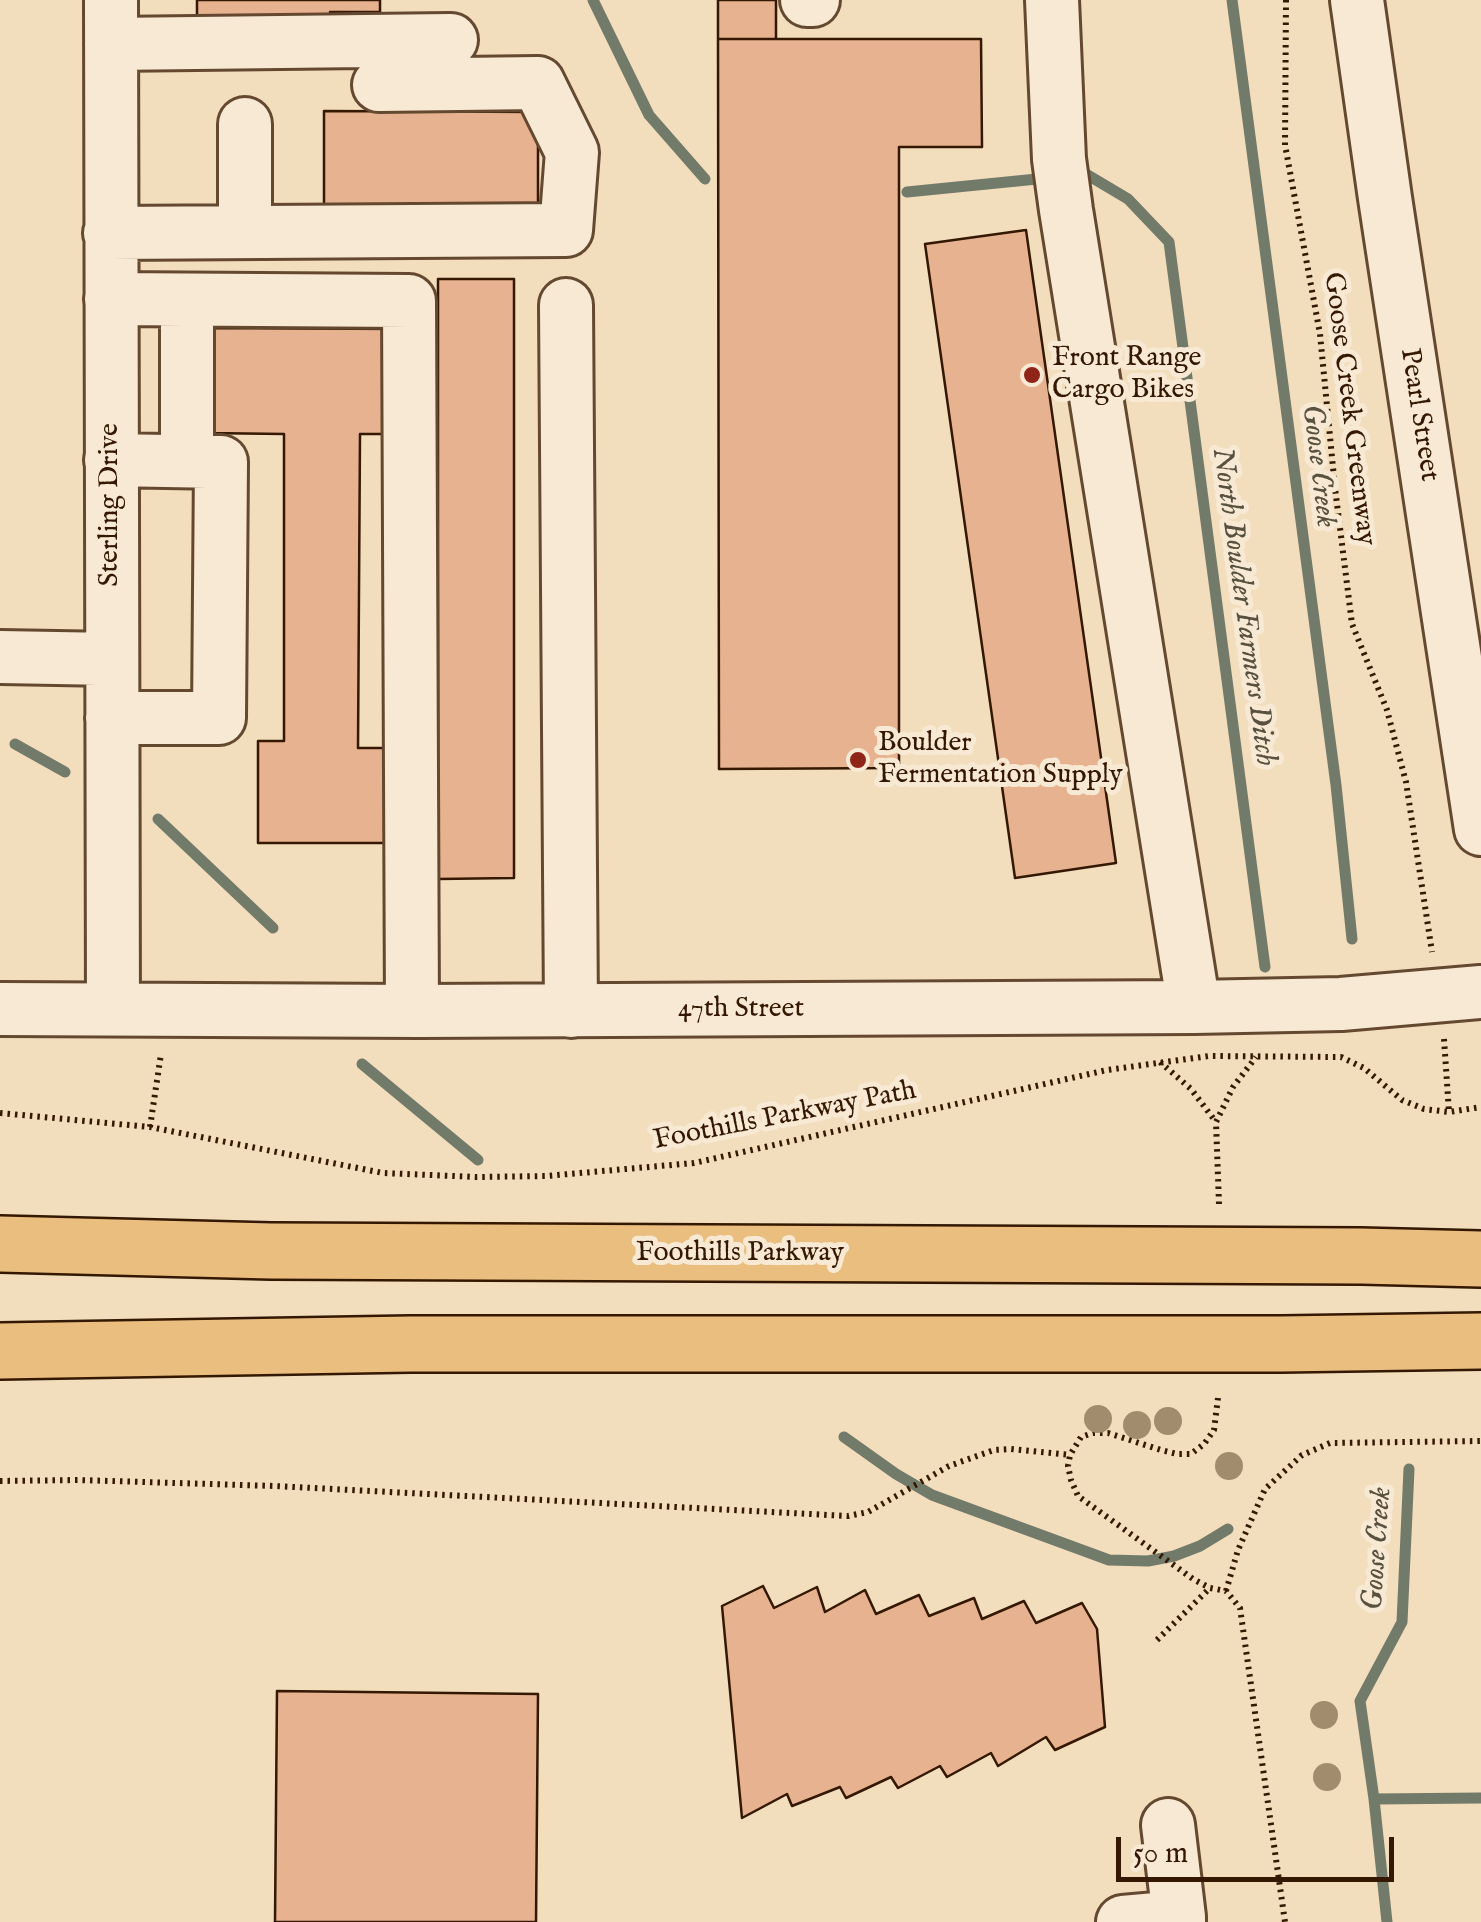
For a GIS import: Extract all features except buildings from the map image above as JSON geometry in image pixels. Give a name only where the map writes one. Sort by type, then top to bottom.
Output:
[{"type":"highway","name":"Foothills Parkway","points":[[0,1244],[271,1251],[1480,1258]]},
{"type":"highway","points":[[0,1351],[410,1344],[1477,1341]]},
{"type":"street","points":[[1052,0],[1061,174],[1194,1007]]},
{"type":"street","name":"Pearl Street","points":[[1357,0],[1481,829]]},
{"type":"street","points":[[111,22],[450,40]]},
{"type":"street","name":"Sterling Drive","points":[[111,22],[113,1009]]},
{"type":"street","points":[[110,233],[566,230],[572,152],[538,83],[379,85]]},
{"type":"street","points":[[245,124],[245,232]]},
{"type":"street","points":[[110,300],[409,301],[412,1012]]},
{"type":"street","points":[[186,300],[186,461]]},
{"type":"street","points":[[566,305],[570,1011]]},
{"type":"street","points":[[111,460],[221,462],[219,718],[112,718]]},
{"type":"street","points":[[0,658],[112,659]]},
{"type":"street","name":"47th Street","points":[[0,1010],[412,1012],[1194,1007],[1341,1004],[1461,995]]},
{"type":"street","points":[[1124,1922],[1179,1920],[1168,1826]]},
{"type":"path","name":"Goose Creek Greenway","points":[[1286,0],[1285,145],[1320,334],[1352,624],[1387,710],[1461,995],[1449,1112]]},
{"type":"path","points":[[150,1127],[163,1039]]},
{"type":"path","name":"Foothills Parkway Path","points":[[0,1113],[150,1127],[382,1174],[476,1177],[564,1175],[694,1163],[1107,1070],[1209,1056],[1341,1057],[1364,1068],[1402,1100],[1424,1109],[1449,1112]]},
{"type":"path","points":[[1219,1204],[1216,1122],[1233,1087],[1257,1056]]},
{"type":"path","points":[[1160,1062],[1191,1089],[1216,1122]]},
{"type":"path","points":[[1449,1112],[1481,1106]]},
{"type":"path","points":[[1218,1398],[1214,1430],[1191,1454],[1093,1434],[1081,1437],[1068,1466],[1078,1496],[1193,1579],[1226,1591],[1240,1608],[1285,1922]]},
{"type":"path","points":[[1226,1591],[1238,1550],[1265,1490],[1302,1455],[1330,1443],[1481,1441]]},
{"type":"path","points":[[0,1481],[275,1486],[848,1516],[868,1512],[950,1466],[994,1450],[1070,1455]]},
{"type":"path","points":[[1156,1640],[1210,1588]]},
{"type":"waterway","name":"North Boulder Farmers Ditch","points":[[593,0],[649,115],[705,179]]},
{"type":"waterway","name":"Goose Creek","points":[[1232,0],[1336,785],[1352,939]]},
{"type":"waterway","name":"North Boulder Farmers Ditch","points":[[1075,175],[1086,174],[1128,199],[1169,242],[1265,967]]},
{"type":"waterway","name":"North Boulder Farmers Ditch","points":[[907,192],[1047,178]]},
{"type":"waterway","points":[[15,744],[65,772]]},
{"type":"waterway","points":[[158,819],[273,928]]},
{"type":"waterway","points":[[362,1064],[478,1160]]},
{"type":"waterway","points":[[844,1437],[932,1495],[1109,1560],[1148,1561],[1174,1556],[1228,1529]]},
{"type":"waterway","name":"Goose Creek","points":[[1387,1922],[1360,1701],[1402,1622],[1409,1469]]},
{"type":"waterway","points":[[1374,1799],[1481,1798]]},
{"type":"place","name":"Front Range Cargo Bikes","points":[[1032,375]]},
{"type":"place","name":"Boulder Fermentation Supply","points":[[858,760]]}]
